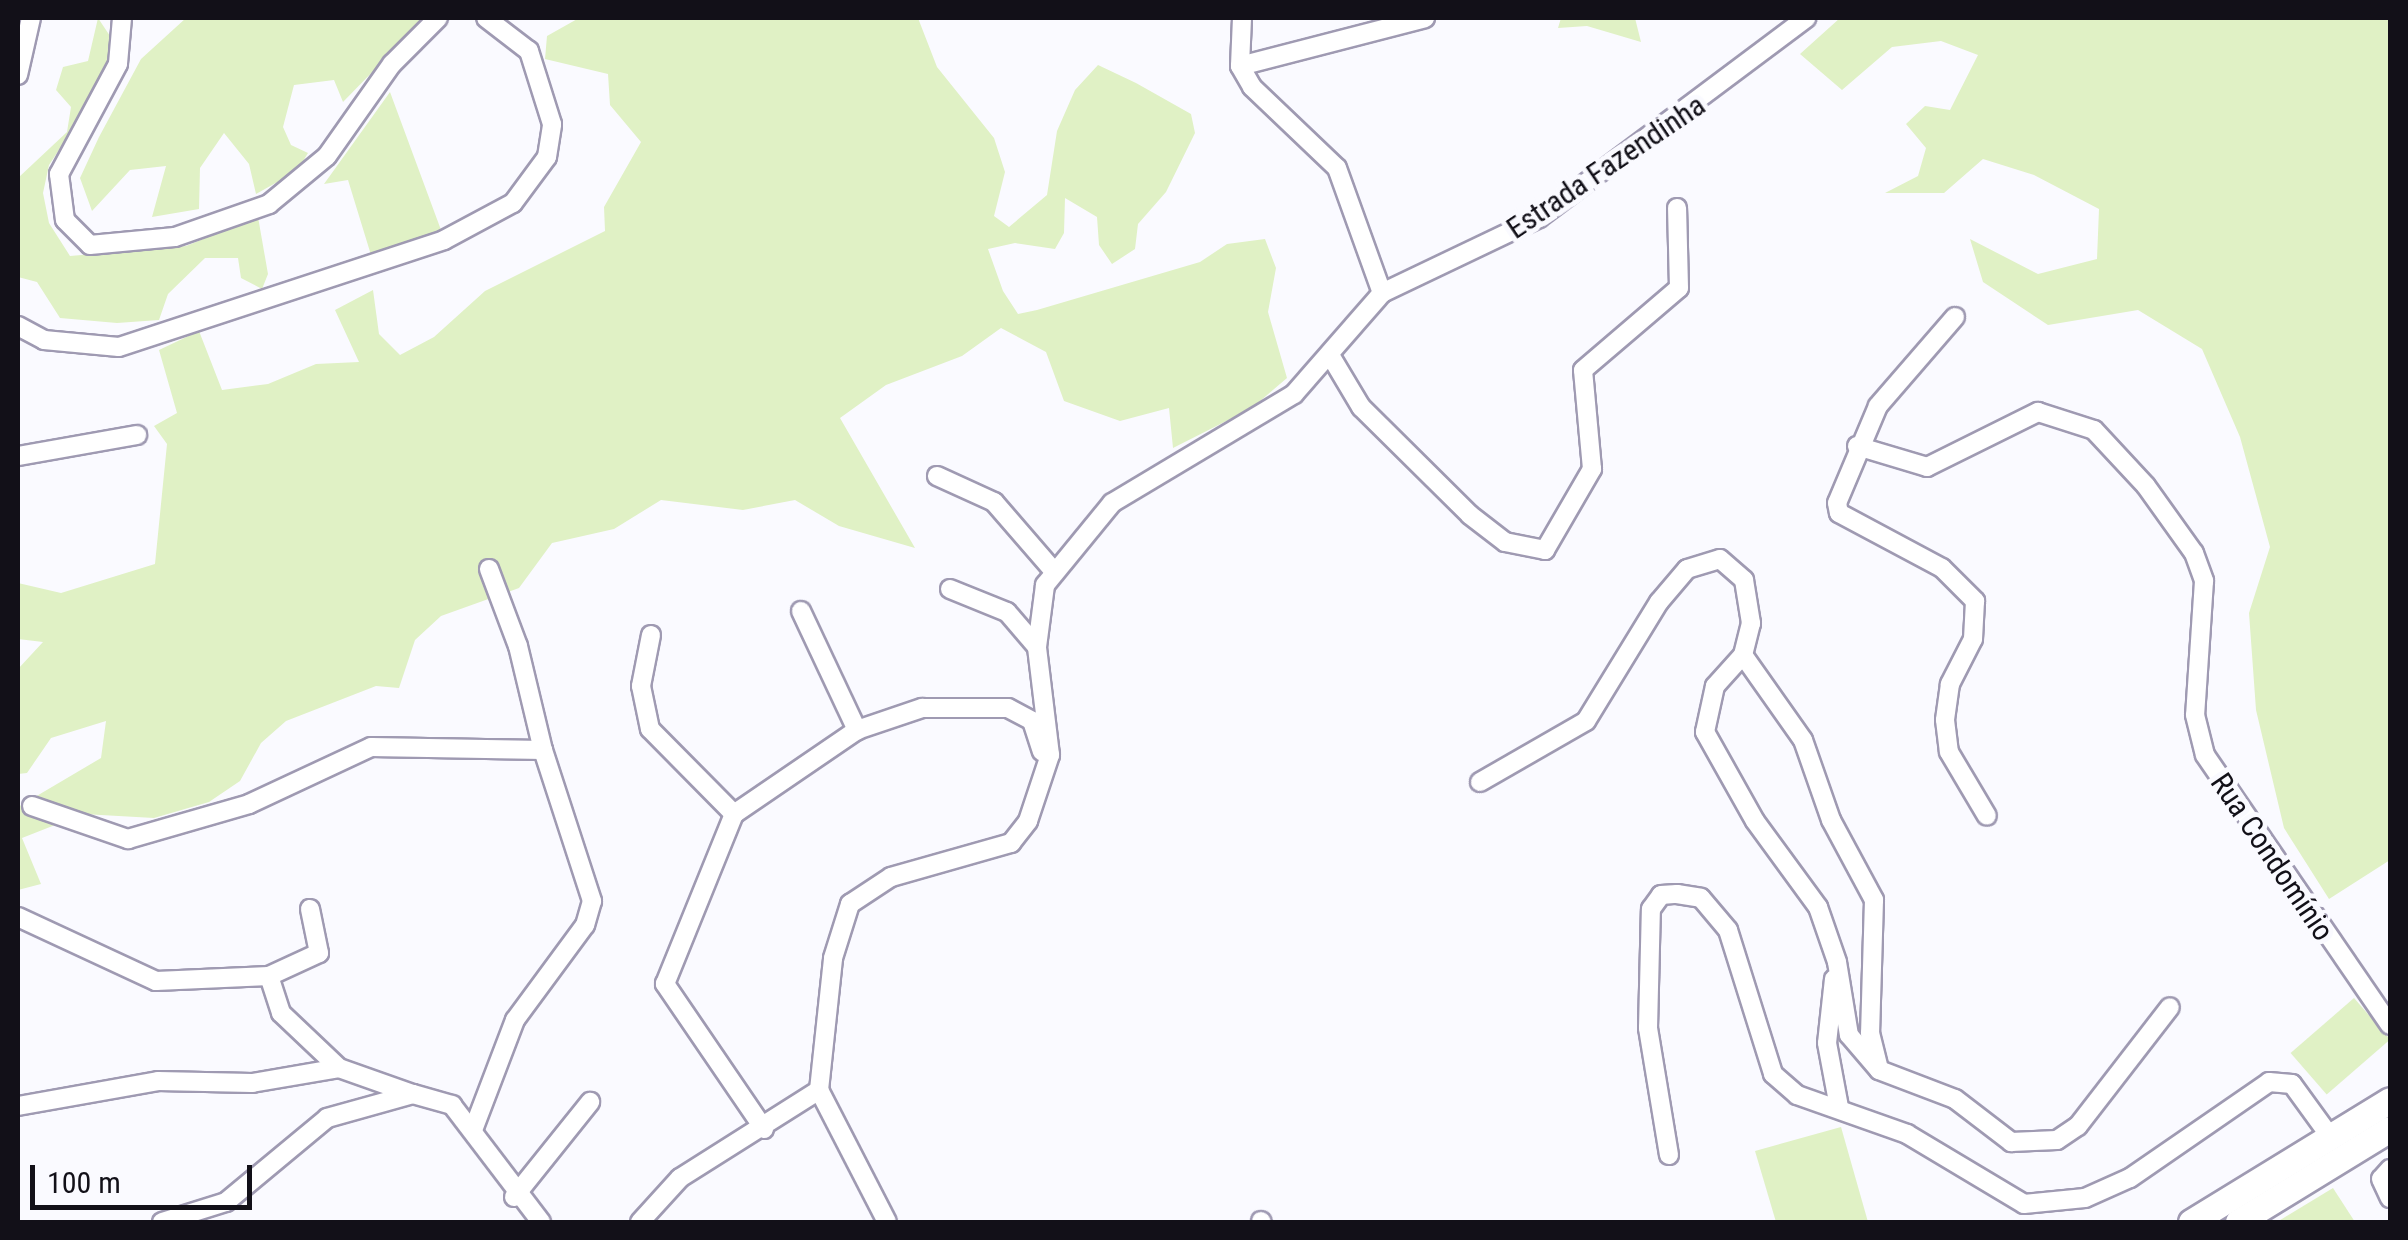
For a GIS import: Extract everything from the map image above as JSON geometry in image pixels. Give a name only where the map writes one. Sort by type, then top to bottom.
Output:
[{"type":"main road","points":[[2191,1222],[2390,1100]]},
{"type":"main road","points":[[2238,1222],[2390,1129]]},
{"type":"street","points":[[18,75],[31,18]]},
{"type":"street","points":[[122,18],[118,64],[59,174],[64,220],[90,245],[175,237],[268,204],[327,156],[392,64],[438,18]]},
{"type":"street","points":[[18,326],[44,340],[120,347],[426,246],[513,203],[548,157],[552,124],[529,51],[486,18]]},
{"type":"street","points":[[1242,18],[1240,66],[1252,87],[1337,168],[1382,293]]},
{"type":"street","points":[[1240,66],[1424,18]]},
{"type":"street","name":"Estrada Fazendinha","points":[[1052,570],[1112,503],[1294,394],[1382,293],[1539,218],[1677,122],[1806,18]]},
{"type":"street","points":[[1330,356],[1361,407],[1470,516],[1505,542],[1544,550],[1592,469],[1583,370],[1679,288],[1678,208]]},
{"type":"street","points":[[1955,317],[1896,381],[1856,446],[1840,484],[1838,513],[1942,568],[1975,601],[1973,639],[1950,684],[1945,720],[1949,752],[1988,816]]},
{"type":"street","name":"Rua Condomínio","points":[[1856,446],[1927,467],[2038,412],[2094,430],[2146,486],[2194,553],[2204,581],[2195,715],[2205,755],[2390,1024]]},
{"type":"street","points":[[18,456],[137,435]]},
{"type":"street","points":[[888,1222],[819,1090],[833,958],[850,904],[890,877],[1011,843],[1028,821],[1050,755],[1037,647],[1052,570],[994,502],[936,476]]},
{"type":"street","points":[[1480,782],[1586,721],[1659,602],[1704,560],[1733,564],[1753,605],[1743,655],[1716,686],[1705,732],[1754,821],[1808,889],[1838,962],[1849,1035],[1878,1070],[1955,1098],[2011,1142],[2057,1140],[2078,1126],[2170,1007]]},
{"type":"street","points":[[473,1130],[515,1020],[586,925],[592,901],[543,750],[518,646],[489,570]]},
{"type":"street","points":[[950,588],[1007,612],[1037,647]]},
{"type":"street","points":[[801,611],[857,730]]},
{"type":"street","points":[[651,635],[641,686],[650,729],[734,814]]},
{"type":"street","points":[[1743,655],[1803,740],[1830,820],[1874,900],[1870,1033],[1878,1070]]},
{"type":"street","points":[[764,1129],[665,984],[734,814],[857,730],[922,708],[977,704],[1032,721],[1043,748],[1028,821]]},
{"type":"street","points":[[32,806],[128,839],[182,828],[291,787],[371,747],[543,750]]},
{"type":"street","points":[[1670,1155],[1648,1028],[1651,910],[1660,896],[1700,898],[1713,907],[1728,930],[1773,1074],[1797,1095],[1908,1134],[2039,1206],[2130,1178],[2269,1082],[2292,1084],[2329,1135]]},
{"type":"street","points":[[18,917],[156,981],[269,976],[320,953],[310,908]]},
{"type":"street","points":[[1838,962],[1827,1043],[1839,1107]]},
{"type":"street","points":[[269,976],[281,1014],[339,1068],[452,1105],[473,1130],[514,1197],[540,1222]]},
{"type":"street","points":[[18,1106],[158,1081],[252,1083],[339,1068]]},
{"type":"street","points":[[640,1222],[680,1178],[764,1129],[819,1090]]},
{"type":"street","points":[[162,1222],[226,1202],[327,1118],[413,1094]]},
{"type":"street","points":[[514,1197],[590,1102]]},
{"type":"street","points":[[2390,1170],[2381,1178],[2390,1198]]},
{"type":"green space","points":[[98,18],[116,45],[88,106],[49,165],[43,193],[49,223],[70,256],[186,246],[258,217],[268,274],[262,289],[241,278],[238,258],[205,258],[168,294],[159,320],[117,323],[60,318],[37,282],[18,277],[18,178],[67,132],[71,107],[56,90],[63,67],[88,61]]},
{"type":"green space","points":[[186,18],[425,18],[343,102],[334,80],[294,85],[283,127],[291,145],[308,153],[297,171],[256,194],[249,164],[224,133],[200,168],[199,209],[152,217],[166,166],[130,170],[92,211],[80,178],[99,137],[141,59]]},
{"type":"green space","points":[[579,18],[918,18],[937,67],[994,138],[1005,172],[994,216],[1009,227],[1047,195],[1057,131],[1075,90],[1098,65],[1136,83],[1191,114],[1195,133],[1166,192],[1138,224],[1135,249],[1112,264],[1099,245],[1097,217],[1065,198],[1064,233],[1055,249],[1015,243],[988,249],[1003,291],[1018,314],[1200,262],[1227,244],[1265,239],[1276,268],[1268,312],[1287,378],[1252,408],[1173,448],[1169,408],[1120,421],[1064,401],[1046,352],[1001,328],[962,356],[886,385],[840,418],[915,548],[839,526],[795,500],[743,510],[661,500],[614,529],[552,543],[519,588],[441,616],[415,640],[399,688],[376,686],[286,721],[261,743],[240,781],[209,802],[154,818],[83,814],[22,838],[41,884],[18,890],[18,807],[101,758],[106,721],[51,738],[27,773],[18,774],[18,669],[43,642],[18,639],[18,583],[61,593],[155,564],[167,444],[154,426],[177,413],[159,350],[199,331],[222,390],[268,384],[316,364],[359,362],[335,310],[373,290],[379,334],[400,355],[434,337],[485,291],[605,231],[604,207],[641,142],[610,105],[608,74],[545,59],[547,36]]},
{"type":"green space","points":[[1561,18],[1635,18],[1641,42],[1587,26],[1558,28]]},
{"type":"green space","points":[[1840,18],[2390,18],[2390,860],[2329,899],[2284,828],[2256,710],[2249,613],[2270,547],[2240,437],[2202,349],[2138,310],[2048,325],[1983,282],[1970,239],[2038,274],[2097,259],[2099,209],[2034,175],[1983,159],[1944,193],[1885,193],[1918,176],[1926,148],[1906,124],[1925,106],[1950,110],[1978,55],[1941,41],[1892,47],[1842,90],[1800,54]]},
{"type":"green space","points":[[390,92],[441,230],[371,255],[348,180],[324,184]]},
{"type":"green space","points":[[2354,998],[2390,1040],[2327,1095],[2291,1053]]},
{"type":"green space","points":[[1841,1127],[1868,1222],[1776,1222],[1755,1151]]},
{"type":"green space","points":[[2333,1188],[2355,1222],[2277,1222]]}]
